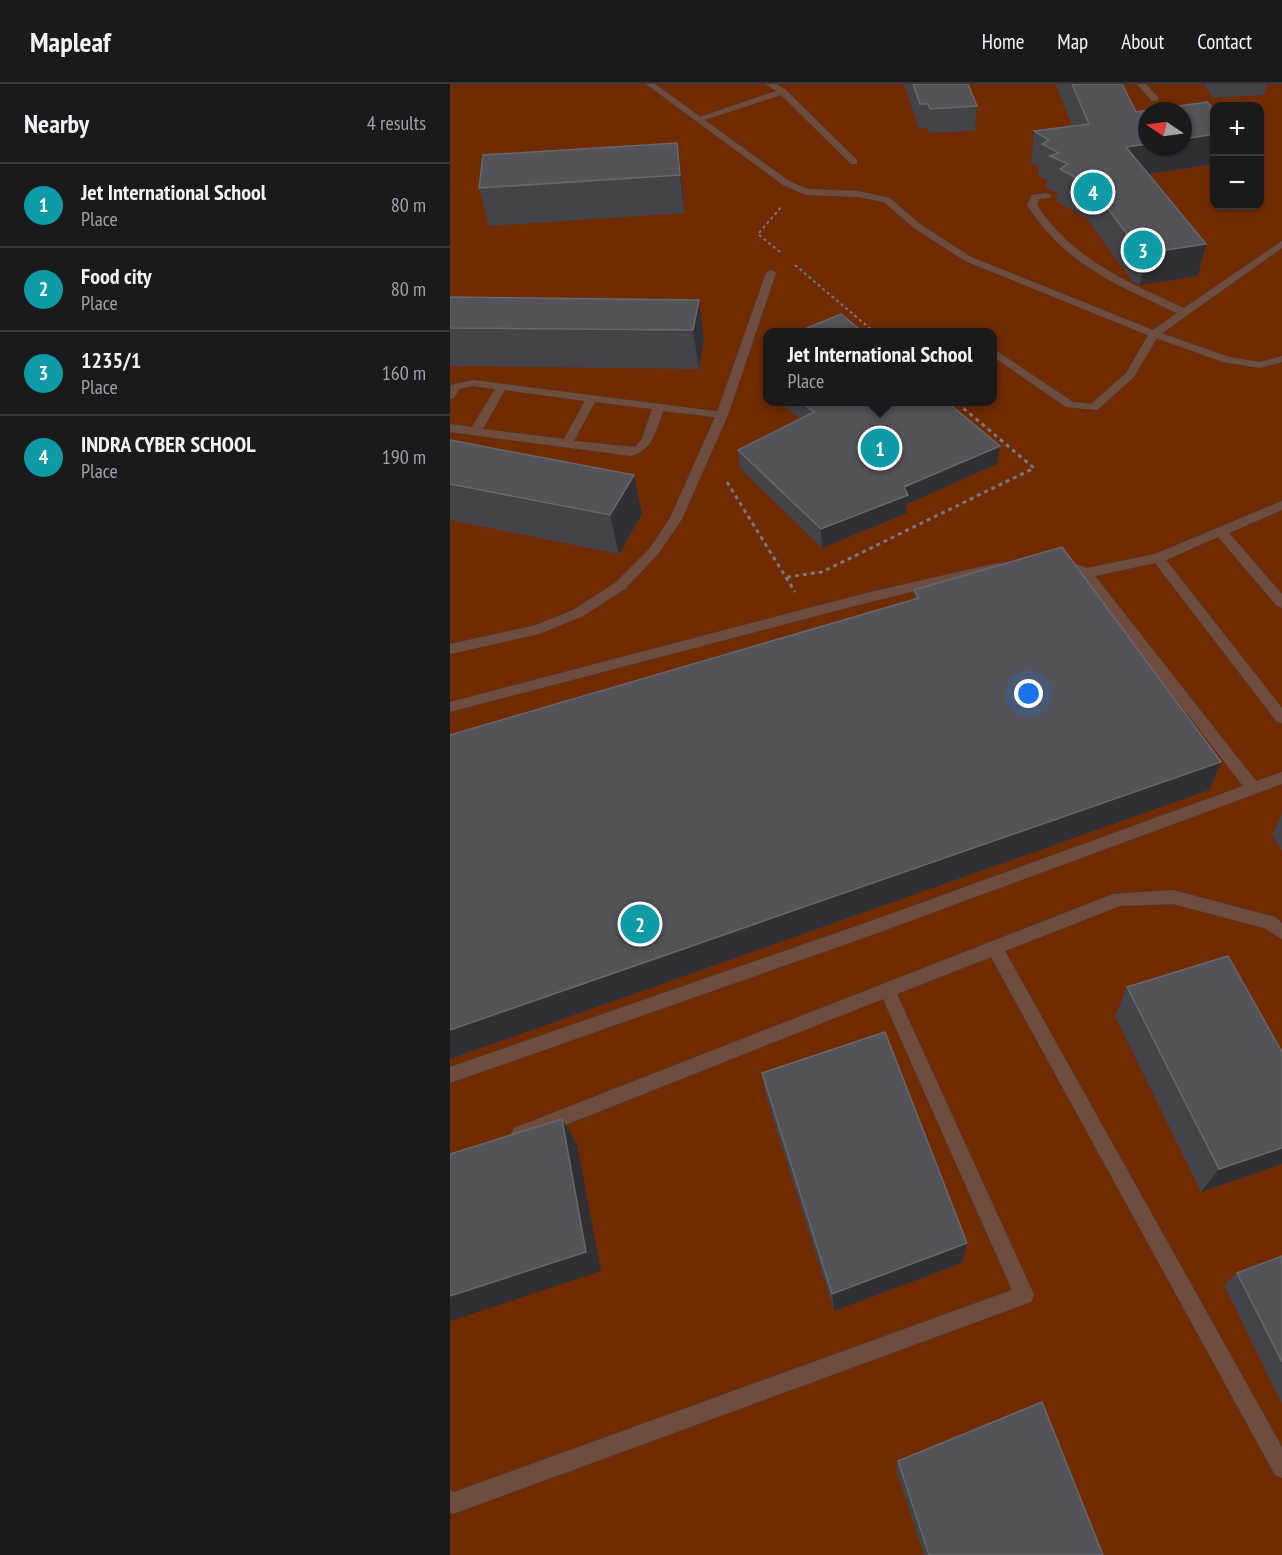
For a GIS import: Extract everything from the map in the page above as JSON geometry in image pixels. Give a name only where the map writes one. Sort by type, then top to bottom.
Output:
[{"type":"street","points":[[650,84],[786,183],[806,192],[858,194],[887,200],[917,226],[968,259],[1154,334],[1227,360],[1260,365],[1282,359]]},
{"type":"street","points":[[770,84],[783,92],[854,162]]},
{"type":"street","points":[[1141,84],[1155,99]]},
{"type":"street","points":[[698,119],[783,92]]},
{"type":"street","points":[[1046,196],[1035,197],[1032,205],[1039,217],[1056,237],[1091,268],[1184,312]]},
{"type":"street","points":[[997,354],[1070,405],[1093,408],[1131,375],[1154,334],[1282,244]]},
{"type":"street","points":[[450,649],[538,629],[578,613],[620,586],[654,552],[676,519],[722,415],[771,273]]},
{"type":"street","points":[[450,396],[455,387],[465,384],[722,415]]},
{"type":"street","points":[[476,431],[502,387]]},
{"type":"street","points":[[567,444],[591,399]]},
{"type":"street","points":[[450,428],[631,452],[639,450],[647,440],[659,407]]},
{"type":"street","points":[[1047,562],[1058,563],[1086,573],[1158,558],[1282,505]]},
{"type":"street","points":[[1221,532],[1282,603]]},
{"type":"street","points":[[1158,558],[1282,718]]},
{"type":"street","points":[[450,707],[870,597],[1013,564]]},
{"type":"street","points":[[1086,573],[1252,788]]},
{"type":"street","points":[[450,1075],[872,928],[1282,778]]},
{"type":"street","points":[[505,1140],[1119,899],[1173,897],[1269,922],[1282,932]]},
{"type":"street","points":[[995,948],[1282,1468]]},
{"type":"street","points":[[450,1501],[453,1503],[1024,1295],[887,990]]},
{"type":"path","points":[[785,257],[758,234],[797,188]]},
{"type":"path","points":[[794,264],[868,328]]},
{"type":"path","points":[[787,577],[822,572],[1034,468],[961,406]]},
{"type":"path","points":[[727,482],[796,593]]},
{"type":"shaded area","points":[[450,84],[1282,84],[1282,1555],[450,1555]]},
{"type":"building","points":[[913,84],[968,84],[977,106],[930,109],[928,104],[920,104]]},
{"type":"building","points":[[1072,84],[1122,84],[1136,112],[1138,112],[1138,145],[1126,147],[1206,244],[1147,253],[1138,249],[1092,187],[1060,169],[1068,164],[1050,156],[1059,153],[1042,144],[1049,140],[1034,131],[1089,124]]},
{"type":"building","points":[[1207,102],[1210,105],[1210,135],[1192,138],[1192,104]]},
{"type":"building","points":[[677,143],[680,175],[479,188],[483,155]]},
{"type":"building","points":[[450,297],[699,300],[693,330],[450,328]]},
{"type":"building","points":[[841,314],[858,328],[807,328]]},
{"type":"building","points":[[806,406],[952,406],[1000,446],[904,487],[908,495],[821,529],[738,450],[814,412]]},
{"type":"building","points":[[450,440],[634,475],[610,515],[450,484]]},
{"type":"building","points":[[1062,547],[1221,762],[450,1030],[450,735],[919,598],[914,590]]},
{"type":"building","points":[[1228,956],[1282,1052],[1282,1148],[1219,1169],[1127,987]]},
{"type":"building","points":[[885,1032],[967,1243],[832,1294],[762,1073]]},
{"type":"building","points":[[562,1119],[586,1252],[450,1296],[450,1154]]},
{"type":"building","points":[[1282,1256],[1282,1362],[1237,1273]]},
{"type":"building","points":[[1042,1402],[1103,1555],[929,1555],[898,1461]]},
{"type":"place","name":"INDRA CYBER SCHOOL","points":[[1093,192]]},
{"type":"place","name":"1235/1","points":[[1143,250]]},
{"type":"place","name":"Jet International School","points":[[880,448]]},
{"type":"place","name":"Food city","points":[[640,924]]}]
